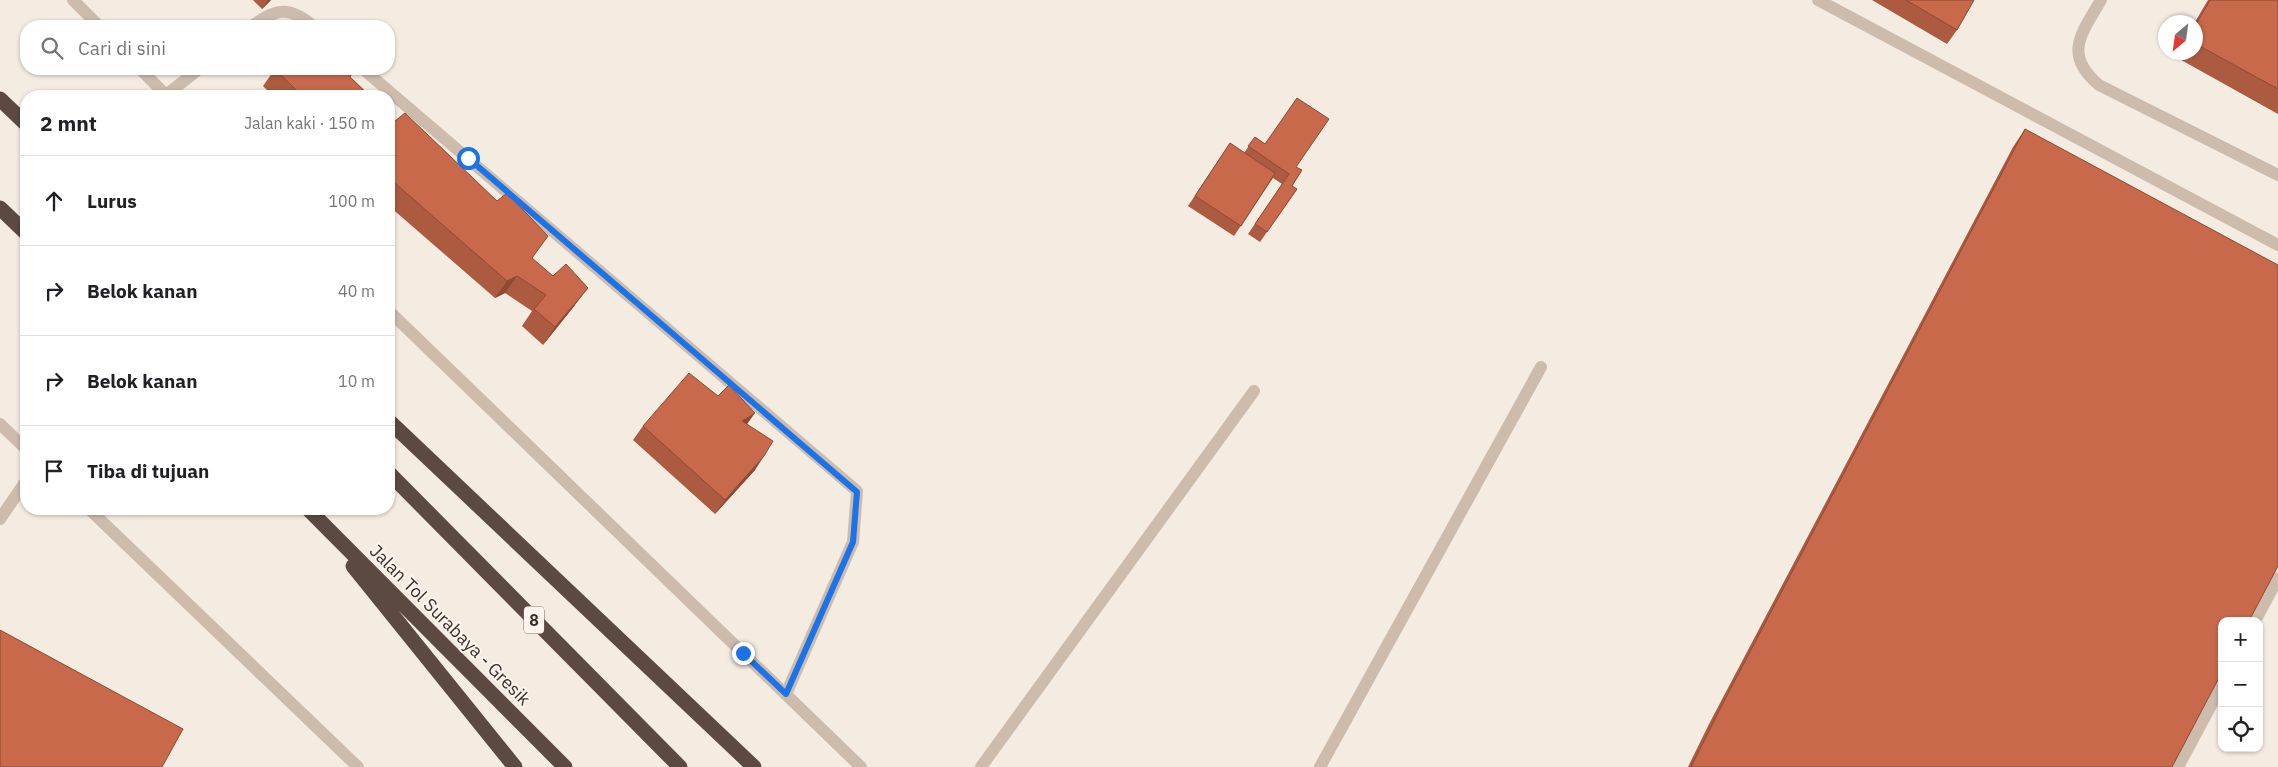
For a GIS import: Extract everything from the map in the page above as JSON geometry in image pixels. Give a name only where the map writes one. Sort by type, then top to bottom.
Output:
[{"type":"highway","points":[[0,99],[20,118]]},
{"type":"highway","points":[[0,208],[20,227]]},
{"type":"highway","points":[[395,427],[754,767]]},
{"type":"highway","name":"8","points":[[395,479],[680,767]]},
{"type":"highway","points":[[313,515],[515,767]]},
{"type":"highway","name":"Jalan Tol Surabaya - Gresik","points":[[314,515],[565,767]]},
{"type":"street","points":[[73,0],[93,20]]},
{"type":"street","points":[[1818,0],[2278,245]]},
{"type":"street","points":[[2101,0],[2079,38],[2078,60],[2086,74],[2099,85],[2278,175]]},
{"type":"street","points":[[260,20],[266,16],[284,12],[302,17],[306,20]]},
{"type":"street","points":[[146,75],[160,90]]},
{"type":"street","points":[[173,90],[192,75]]},
{"type":"street","points":[[370,75],[388,90]]},
{"type":"street","points":[[395,96],[857,492],[853,542],[786,694]]},
{"type":"street","points":[[395,317],[862,767]]},
{"type":"street","points":[[1320,767],[1541,367]]},
{"type":"street","points":[[981,767],[1254,391]]},
{"type":"street","points":[[0,424],[20,443]]},
{"type":"street","points":[[0,519],[20,490]]},
{"type":"street","points":[[95,515],[358,767]]},
{"type":"street","points":[[2258,617],[2278,578]]},
{"type":"street","points":[[2178,767],[2218,692]]},
{"type":"building","points":[[1906,0],[1974,0],[1957,30]]},
{"type":"building","points":[[2210,0],[2278,0],[2278,89],[2203,48],[2203,15],[2201,15]]},
{"type":"building","points":[[281,75],[351,75],[350,77],[364,90],[296,90]]},
{"type":"building","points":[[1297,98],[1329,119],[1296,167],[1302,170],[1292,186],[1297,189],[1267,232],[1255,224],[1289,174],[1248,146],[1255,137],[1265,144]]},
{"type":"building","points":[[405,113],[497,201],[507,193],[548,236],[532,258],[553,276],[566,264],[588,288],[555,327],[534,309],[546,295],[517,276],[507,281],[395,183],[395,121]]},
{"type":"building","points":[[2025,129],[2278,265],[2278,566],[2251,617],[2218,617],[2218,680],[2172,767],[1691,767]]},
{"type":"building","points":[[1230,143],[1275,173],[1241,226],[1195,196]]},
{"type":"building","points":[[689,373],[718,396],[729,385],[755,413],[742,421],[773,441],[764,456],[725,500],[643,426]]},
{"type":"building","points":[[0,630],[183,729],[162,767],[0,767]]},
{"type":"route","points":[[468,158],[857,492],[853,542],[786,694],[743,653]]}]
